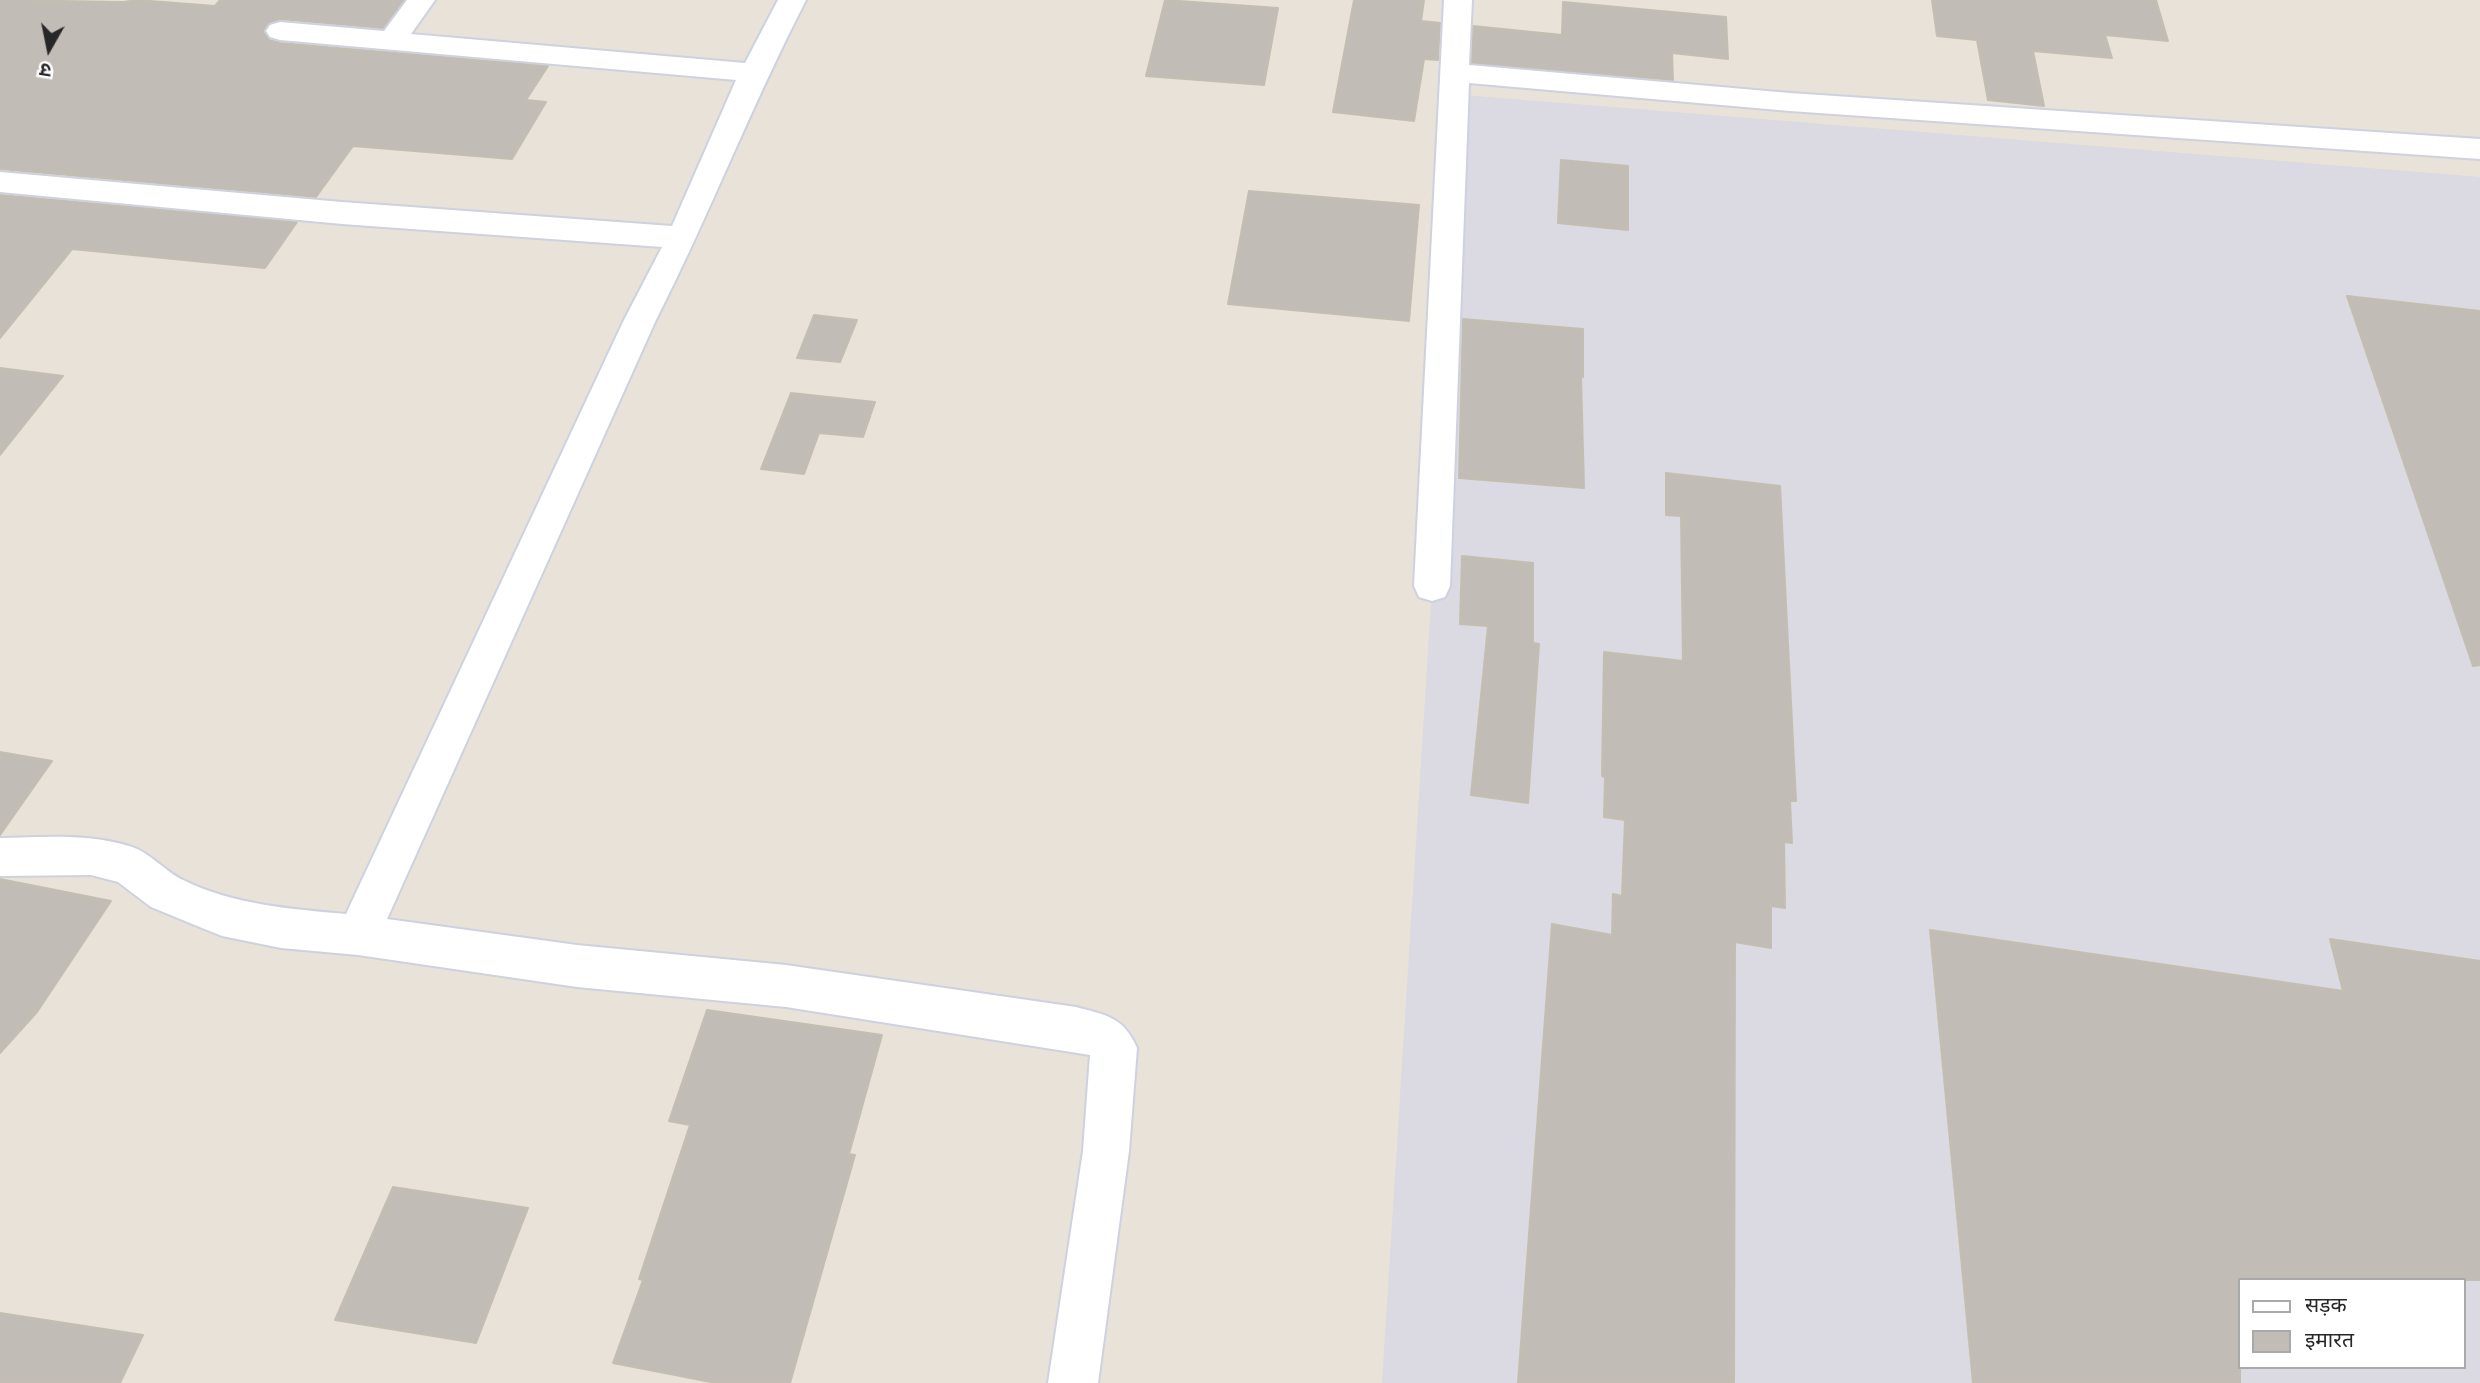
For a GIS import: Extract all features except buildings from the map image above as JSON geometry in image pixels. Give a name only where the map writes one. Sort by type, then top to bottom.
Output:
[{"type":"street","points":[[393,40],[421,0]]},
{"type":"street","points":[[358,935],[639,322],[682,239],[754,73],[792,0]]},
{"type":"street","points":[[1432,586],[1458,0]]},
{"type":"street","points":[[280,31],[754,73]]},
{"type":"street","points":[[1453,74],[1804,103],[2480,149]]},
{"type":"street","points":[[0,182],[342,213],[682,239]]},
{"type":"street","points":[[0,856],[91,856],[129,865],[166,893],[222,916],[281,928],[358,935],[577,966],[786,986],[1076,1029],[1103,1036],[1115,1048],[1111,1107],[1073,1383]]},
{"type":"shaded area","points":[[1463,95],[2480,177],[2480,1383],[1382,1383]]}]
